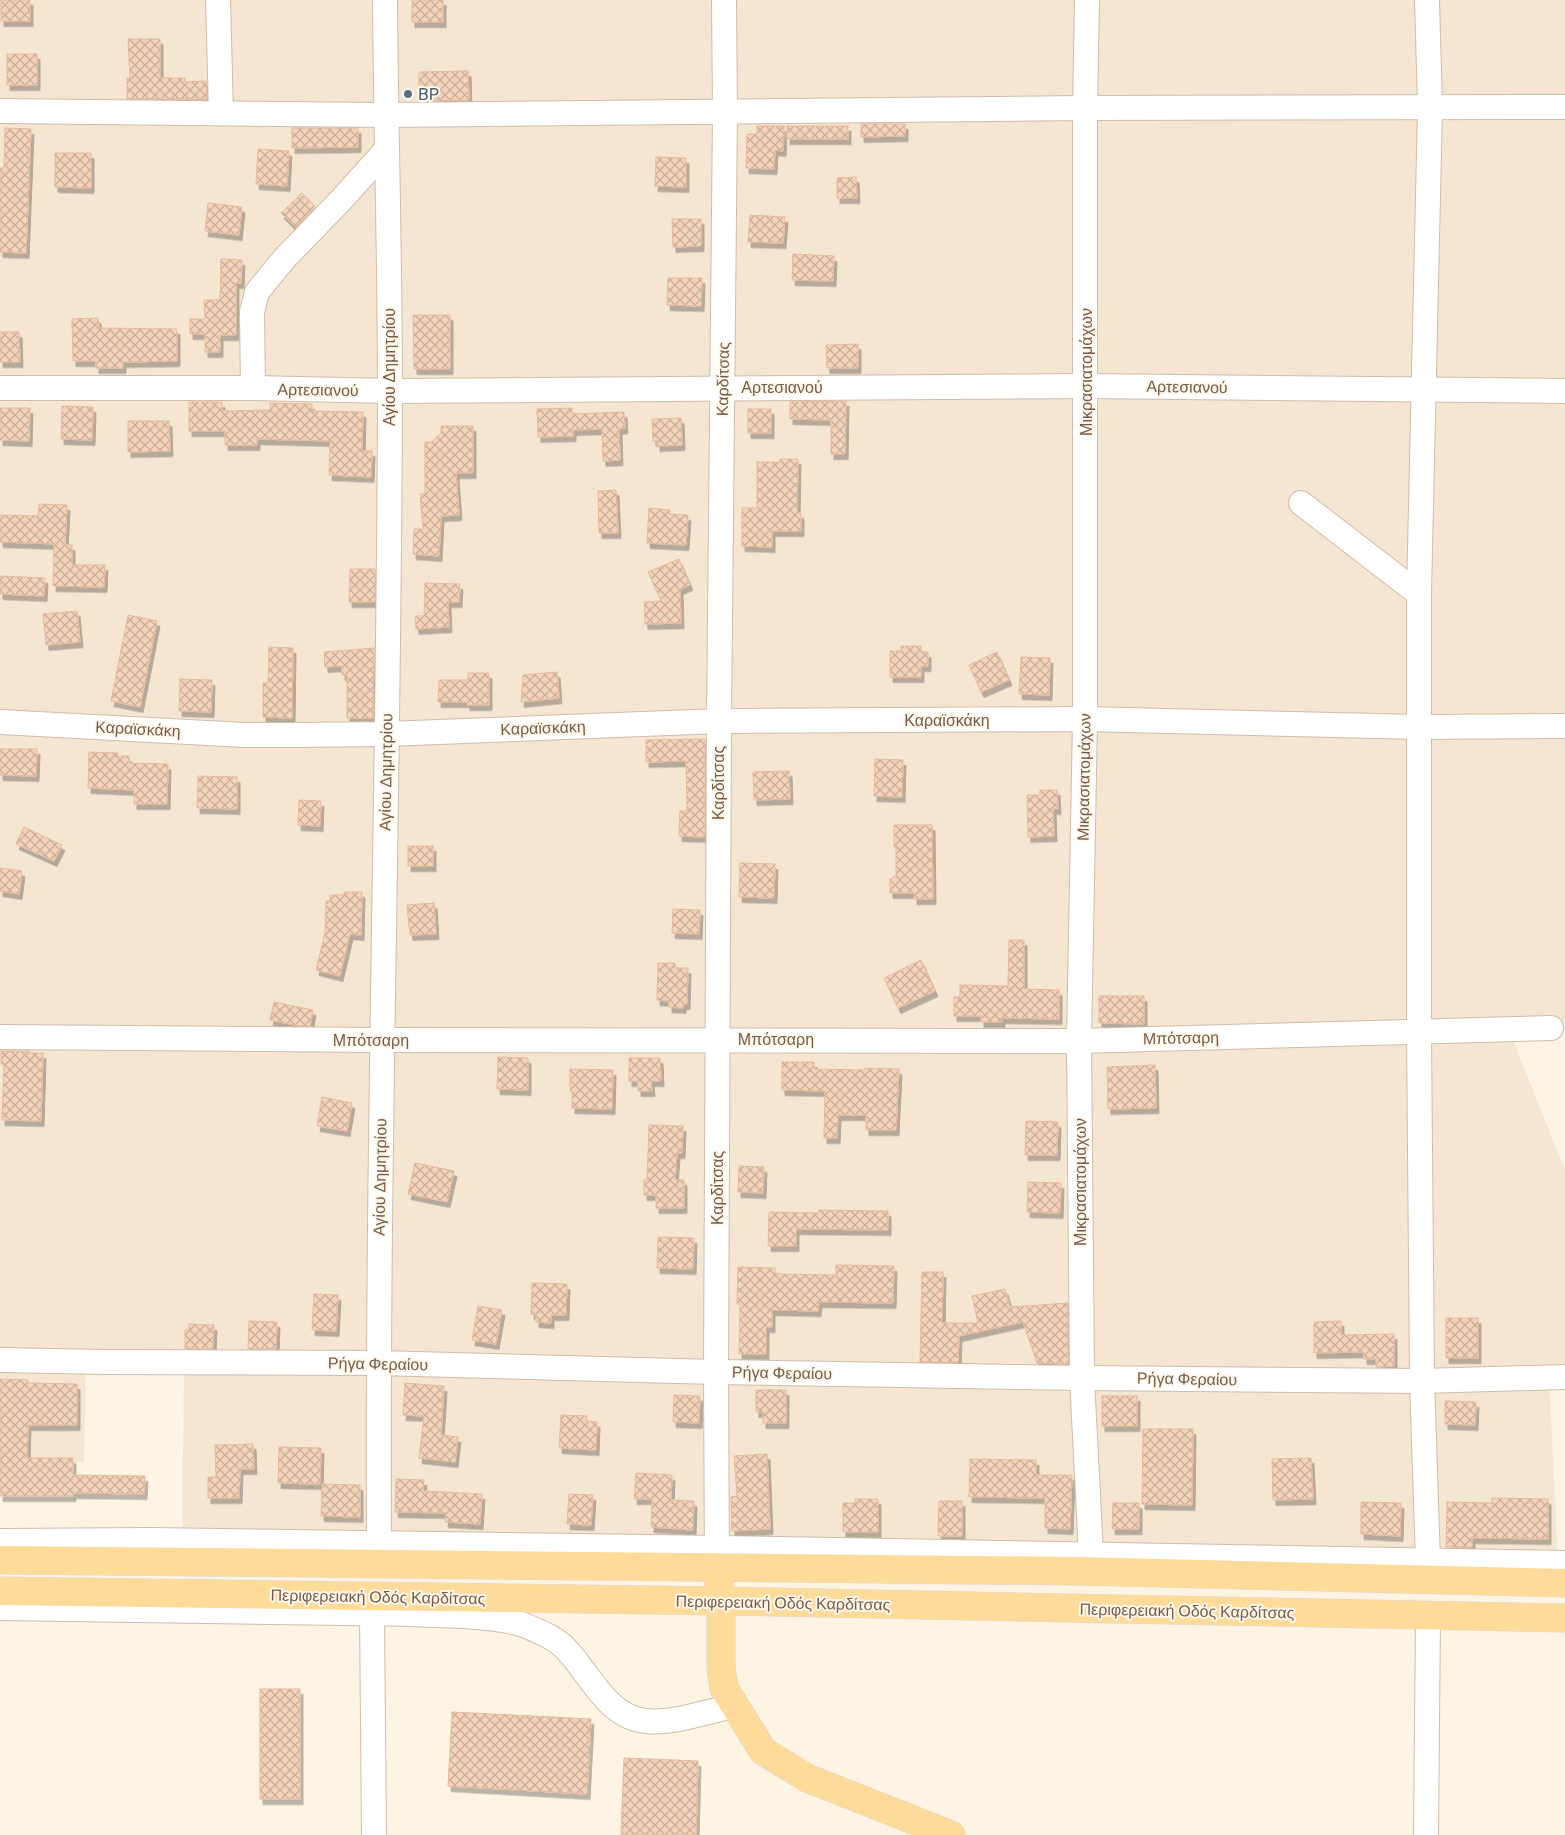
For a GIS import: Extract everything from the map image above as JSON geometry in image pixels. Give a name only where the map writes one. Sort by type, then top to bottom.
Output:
[{"type":"main road","name":"Περιφερειακή Οδός Καρδίτσας","points":[[0,1560],[717,1558],[1078,1572],[1565,1583]]},
{"type":"main road","points":[[717,1558],[709,1682],[710,1696],[725,1707],[763,1751],[777,1761],[807,1778],[950,1835]]},
{"type":"main road","name":"Περιφερειακή Οδός Καρδίτσας","points":[[0,1591],[1565,1618]]},
{"type":"main road","points":[[725,1707],[738,1747],[758,1770],[800,1791],[901,1835]]},
{"type":"street","points":[[218,0],[221,113]]},
{"type":"street","name":"Αγίου Δημητρίου","points":[[379,1544],[378,1363],[390,391],[385,0]]},
{"type":"street","name":"Καρδίτσας","points":[[717,1558],[716,1372],[719,721],[725,111],[724,0]]},
{"type":"street","name":"Μικρασιατομάχων","points":[[1087,0],[1085,108],[1085,719],[1079,1040],[1082,1378],[1091,1554]]},
{"type":"street","points":[[1427,0],[1430,107],[1419,594],[1419,1032],[1422,1381],[1428,1562]]},
{"type":"street","points":[[0,111],[386,115],[1085,108],[1565,107]]},
{"type":"street","points":[[253,388],[252,312],[258,292],[284,259],[387,149]]},
{"type":"street","name":"Αρτεσιανού","points":[[0,388],[253,388],[390,391],[1086,386],[1565,391]]},
{"type":"street","points":[[1301,503],[1419,594]]},
{"type":"street","name":"Καραϊσκάκη","points":[[0,722],[246,735],[387,734],[719,721],[1085,719],[1420,727],[1565,726]]},
{"type":"street","name":"Μπότσαρη","points":[[0,1037],[382,1040],[1079,1040],[1551,1028]]},
{"type":"street","name":"Ρήγα Φεραίου","points":[[0,1360],[378,1363],[716,1372],[1082,1378],[1422,1381],[1565,1377]]},
{"type":"street","points":[[0,1540],[151,1540],[379,1544],[717,1558],[1091,1554],[1428,1562],[1565,1563]]},
{"type":"street","points":[[0,1608],[425,1614],[501,1619],[543,1633],[564,1647],[596,1687],[617,1709],[632,1718],[647,1721],[664,1720],[725,1707]]},
{"type":"street","points":[[372,1613],[374,1835]]},
{"type":"street","points":[[1426,1835],[1428,1615]]},
{"type":"shaded area","points":[[0,0],[1565,0],[1565,1024],[1507,1025],[1565,1170],[1565,1372],[1549,1373],[1558,1559],[182,1538],[184,1368],[86,1368],[84,1462],[0,1460]]},
{"type":"building","points":[[1,0],[30,0],[30,21],[1,21]]},
{"type":"building","points":[[412,0],[443,0],[443,22],[412,22]]},
{"type":"building","points":[[128,39],[160,39],[160,78],[185,78],[185,82],[206,81],[207,99],[127,99],[127,78],[130,78]]},
{"type":"building","points":[[7,54],[37,54],[37,85],[7,85]]},
{"type":"building","points":[[468,71],[469,100],[419,101],[419,72]]},
{"type":"building","points":[[861,124],[905,124],[905,136],[861,137]]},
{"type":"building","points":[[757,126],[784,126],[783,151],[775,150],[774,169],[746,168],[747,134],[757,134]]},
{"type":"building","points":[[787,126],[848,126],[848,139],[787,139]]},
{"type":"building","points":[[5,128],[31,129],[26,253],[0,252],[0,168],[4,168]]},
{"type":"building","points":[[292,128],[358,128],[358,147],[292,148]]},
{"type":"building","points":[[258,149],[289,151],[287,186],[256,184]]},
{"type":"building","points":[[55,153],[91,153],[91,188],[55,187]]},
{"type":"building","points":[[656,157],[686,158],[686,187],[655,186]]},
{"type":"building","points":[[856,177],[857,198],[837,198],[837,178]]},
{"type":"building","points":[[302,193],[316,207],[295,227],[281,213]]},
{"type":"building","points":[[208,203],[242,207],[239,235],[205,231]]},
{"type":"building","points":[[750,215],[785,217],[783,243],[748,242]]},
{"type":"building","points":[[672,219],[701,219],[701,246],[673,247]]},
{"type":"building","points":[[793,254],[834,256],[833,281],[792,280]]},
{"type":"building","points":[[221,259],[242,260],[241,283],[236,283],[236,335],[220,335],[220,352],[205,352],[205,334],[190,334],[190,319],[205,319],[204,300],[220,300]]},
{"type":"building","points":[[668,278],[702,278],[701,306],[667,305]]},
{"type":"building","points":[[413,315],[450,315],[450,369],[414,369]]},
{"type":"building","points":[[98,318],[99,328],[177,329],[177,361],[123,362],[123,368],[96,368],[96,361],[73,361],[72,319]]},
{"type":"building","points":[[0,332],[19,332],[20,362],[0,362]]},
{"type":"building","points":[[858,344],[858,368],[827,368],[826,345]]},
{"type":"building","points":[[846,401],[845,454],[831,454],[831,420],[790,419],[790,402]]},
{"type":"building","points":[[189,402],[222,402],[222,411],[270,410],[270,403],[312,404],[312,411],[363,412],[362,451],[372,451],[371,477],[329,475],[330,441],[257,439],[257,445],[225,445],[225,431],[189,431]]},
{"type":"building","points":[[62,406],[93,407],[92,440],[61,439]]},
{"type":"building","points":[[0,408],[30,408],[29,441],[0,440]]},
{"type":"building","points":[[572,408],[572,414],[624,412],[625,428],[619,429],[620,460],[603,461],[602,429],[573,430],[573,436],[538,437],[537,409]]},
{"type":"building","points":[[748,409],[771,409],[771,433],[748,433]]},
{"type":"building","points":[[681,418],[682,445],[657,446],[657,441],[653,441],[652,419]]},
{"type":"building","points":[[128,421],[169,421],[170,451],[128,452]]},
{"type":"building","points":[[441,426],[473,426],[473,473],[456,473],[459,515],[441,516],[439,556],[413,554],[414,529],[423,529],[420,494],[425,494],[425,442],[431,442],[441,433]]},
{"type":"building","points":[[780,459],[798,459],[797,513],[801,513],[801,531],[772,531],[772,547],[742,546],[742,508],[757,508],[757,462],[780,462]]},
{"type":"building","points":[[616,490],[618,533],[599,533],[598,491]]},
{"type":"building","points":[[39,504],[67,505],[65,545],[72,545],[72,565],[105,565],[104,587],[53,586],[54,544],[58,544],[0,542],[0,515],[38,516]]},
{"type":"building","points":[[649,508],[670,510],[669,514],[688,515],[686,545],[647,543]]},
{"type":"building","points":[[679,559],[690,585],[680,589],[681,623],[645,624],[644,602],[661,601],[648,572]]},
{"type":"building","points":[[350,569],[375,569],[375,602],[349,602]]},
{"type":"building","points":[[0,576],[45,578],[44,596],[0,594]]},
{"type":"building","points":[[425,583],[460,584],[459,602],[448,602],[449,627],[416,629],[415,616],[424,616]]},
{"type":"building","points":[[77,611],[80,642],[46,645],[43,614]]},
{"type":"building","points":[[128,615],[157,621],[140,707],[111,701]]},
{"type":"building","points":[[901,646],[921,646],[921,652],[928,652],[928,666],[921,666],[921,677],[890,677],[890,651],[901,651]]},
{"type":"building","points":[[269,647],[293,648],[292,718],[263,717],[263,683],[268,683]]},
{"type":"building","points":[[374,648],[373,718],[347,718],[347,675],[342,675],[342,666],[325,667],[324,652]]},
{"type":"building","points":[[997,652],[1009,680],[981,692],[969,665]]},
{"type":"building","points":[[1021,657],[1050,658],[1049,695],[1019,694]]},
{"type":"building","points":[[557,672],[559,698],[521,702],[523,675]]},
{"type":"building","points":[[468,673],[489,673],[489,705],[467,705],[467,702],[438,702],[439,680],[468,680]]},
{"type":"building","points":[[180,679],[212,680],[211,712],[179,711]]},
{"type":"building","points":[[705,739],[705,837],[679,836],[680,811],[687,811],[686,761],[646,762],[646,740]]},
{"type":"building","points":[[0,749],[37,749],[36,776],[0,775]]},
{"type":"building","points":[[89,752],[118,753],[117,756],[129,756],[129,763],[168,764],[167,804],[134,804],[134,790],[88,788]]},
{"type":"building","points":[[875,759],[903,760],[902,797],[874,796]]},
{"type":"building","points":[[789,771],[790,799],[754,800],[753,772]]},
{"type":"building","points":[[198,776],[237,777],[237,809],[197,808]]},
{"type":"building","points":[[1040,790],[1057,790],[1058,809],[1053,809],[1054,836],[1028,837],[1027,795],[1040,795]]},
{"type":"building","points":[[299,800],[321,801],[320,826],[298,825]]},
{"type":"building","points":[[894,825],[932,825],[933,899],[914,899],[914,893],[890,893],[890,879],[896,876]]},
{"type":"building","points":[[24,827],[62,845],[54,861],[16,844]]},
{"type":"building","points":[[408,846],[433,846],[433,866],[408,866]]},
{"type":"building","points":[[740,863],[775,864],[774,898],[739,897]]},
{"type":"building","points":[[0,868],[22,871],[19,894],[0,891]]},
{"type":"building","points":[[344,892],[362,892],[361,935],[350,934],[340,976],[316,970],[325,933],[326,901],[330,901],[330,895],[344,895]]},
{"type":"building","points":[[434,903],[436,934],[410,935],[407,905]]},
{"type":"building","points":[[673,909],[700,910],[699,934],[672,933]]},
{"type":"building","points":[[1009,940],[1024,940],[1024,989],[1059,990],[1059,1019],[1002,1018],[1002,1022],[981,1022],[981,1016],[954,1016],[954,997],[960,997],[960,985],[1008,986]]},
{"type":"building","points":[[921,960],[935,991],[898,1008],[884,978]]},
{"type":"building","points":[[658,963],[675,963],[675,968],[688,968],[687,1004],[683,1004],[683,1008],[669,1007],[669,1001],[657,1000]]},
{"type":"building","points":[[1099,996],[1144,996],[1144,1024],[1099,1023]]},
{"type":"building","points":[[274,1002],[313,1010],[310,1026],[299,1026],[270,1020]]},
{"type":"building","points":[[1,1051],[43,1053],[41,1121],[2,1120],[4,1064],[1,1064]]},
{"type":"building","points":[[498,1057],[528,1058],[528,1090],[497,1089]]},
{"type":"building","points":[[629,1058],[660,1058],[661,1081],[651,1081],[652,1091],[638,1091],[638,1081],[629,1081]]},
{"type":"building","points":[[782,1062],[814,1062],[814,1069],[899,1069],[896,1130],[866,1130],[866,1115],[838,1115],[837,1138],[824,1138],[825,1091],[782,1090]]},
{"type":"building","points":[[1155,1065],[1156,1108],[1108,1109],[1107,1067]]},
{"type":"building","points":[[570,1069],[613,1070],[612,1109],[572,1108]]},
{"type":"building","points":[[322,1097],[352,1103],[347,1131],[317,1126]]},
{"type":"building","points":[[1026,1121],[1058,1122],[1057,1155],[1025,1155]]},
{"type":"building","points":[[649,1125],[683,1126],[682,1153],[677,1153],[675,1180],[684,1180],[684,1208],[656,1208],[656,1195],[644,1195],[644,1180],[647,1180]]},
{"type":"building","points":[[415,1163],[454,1171],[447,1202],[408,1194]]},
{"type":"building","points":[[739,1166],[764,1167],[763,1193],[738,1192]]},
{"type":"building","points":[[1028,1182],[1061,1183],[1060,1213],[1027,1212]]},
{"type":"building","points":[[819,1210],[888,1211],[888,1230],[796,1229],[796,1246],[768,1246],[769,1212],[819,1213]]},
{"type":"building","points":[[658,1237],[694,1238],[693,1269],[657,1268]]},
{"type":"building","points":[[836,1265],[894,1266],[893,1303],[819,1302],[818,1311],[772,1310],[772,1327],[766,1327],[766,1354],[739,1354],[740,1304],[737,1304],[738,1267],[775,1268],[775,1274],[836,1275]]},
{"type":"building","points":[[922,1272],[943,1272],[942,1323],[978,1323],[972,1296],[1005,1289],[1010,1307],[1068,1303],[1068,1364],[1037,1363],[1023,1322],[959,1336],[958,1362],[920,1362]]},
{"type":"building","points":[[532,1283],[567,1284],[566,1315],[551,1315],[551,1323],[536,1322],[536,1314],[531,1314]]},
{"type":"building","points":[[314,1294],[338,1295],[336,1331],[312,1330]]},
{"type":"building","points":[[478,1306],[502,1310],[496,1344],[472,1340]]},
{"type":"building","points":[[1446,1318],[1478,1318],[1478,1358],[1446,1358]]},
{"type":"building","points":[[249,1321],[277,1322],[276,1349],[248,1349]]},
{"type":"building","points":[[1341,1321],[1341,1335],[1394,1334],[1394,1366],[1376,1367],[1376,1359],[1364,1359],[1364,1352],[1314,1353],[1314,1322]]},
{"type":"building","points":[[189,1324],[214,1325],[213,1349],[185,1349],[185,1330],[189,1330]]},
{"type":"building","points":[[0,1379],[28,1380],[28,1383],[77,1384],[77,1425],[28,1425],[27,1458],[73,1458],[73,1475],[145,1476],[144,1494],[73,1493],[73,1496],[0,1496]]},
{"type":"building","points":[[405,1383],[444,1386],[441,1435],[458,1437],[455,1462],[419,1458],[424,1416],[403,1415]]},
{"type":"building","points":[[756,1390],[786,1390],[786,1423],[763,1423],[763,1412],[756,1412]]},
{"type":"building","points":[[674,1395],[700,1396],[699,1423],[673,1422]]},
{"type":"building","points":[[1102,1396],[1137,1396],[1137,1426],[1102,1426]]},
{"type":"building","points":[[1445,1401],[1476,1402],[1475,1425],[1445,1424]]},
{"type":"building","points":[[561,1415],[587,1416],[586,1421],[597,1422],[596,1450],[559,1448]]},
{"type":"building","points":[[1143,1429],[1193,1429],[1192,1505],[1142,1504]]},
{"type":"building","points":[[253,1444],[254,1469],[240,1469],[239,1498],[208,1498],[208,1477],[216,1477],[215,1445]]},
{"type":"building","points":[[279,1447],[321,1448],[320,1484],[278,1483]]},
{"type":"building","points":[[767,1454],[770,1529],[732,1531],[731,1497],[737,1496],[734,1456]]},
{"type":"building","points":[[1311,1458],[1313,1499],[1273,1500],[1272,1459]]},
{"type":"building","points":[[970,1459],[1036,1460],[1036,1475],[1072,1475],[1070,1529],[1045,1528],[1045,1498],[969,1497]]},
{"type":"building","points":[[636,1473],[672,1475],[671,1500],[694,1501],[693,1530],[651,1527],[652,1499],[634,1499]]},
{"type":"building","points":[[396,1479],[424,1480],[423,1491],[482,1494],[480,1524],[445,1522],[446,1513],[395,1512]]},
{"type":"building","points":[[322,1484],[360,1485],[360,1517],[321,1516]]},
{"type":"building","points":[[569,1494],[593,1495],[591,1525],[567,1524]]},
{"type":"building","points":[[1492,1498],[1548,1499],[1548,1539],[1472,1538],[1472,1547],[1446,1547],[1447,1502],[1492,1503]]},
{"type":"building","points":[[855,1499],[878,1499],[878,1532],[843,1532],[843,1503],[855,1503]]},
{"type":"building","points":[[939,1501],[962,1501],[962,1536],[938,1536]]},
{"type":"building","points":[[1361,1502],[1401,1503],[1400,1536],[1361,1534]]},
{"type":"building","points":[[1113,1503],[1139,1503],[1139,1529],[1112,1529]]},
{"type":"building","points":[[260,1689],[300,1689],[300,1799],[260,1799]]},
{"type":"building","points":[[452,1712],[591,1719],[587,1794],[448,1786]]},
{"type":"building","points":[[624,1758],[698,1761],[696,1835],[621,1835]]},
{"type":"place","name":"BP","points":[[408,94]]}]
